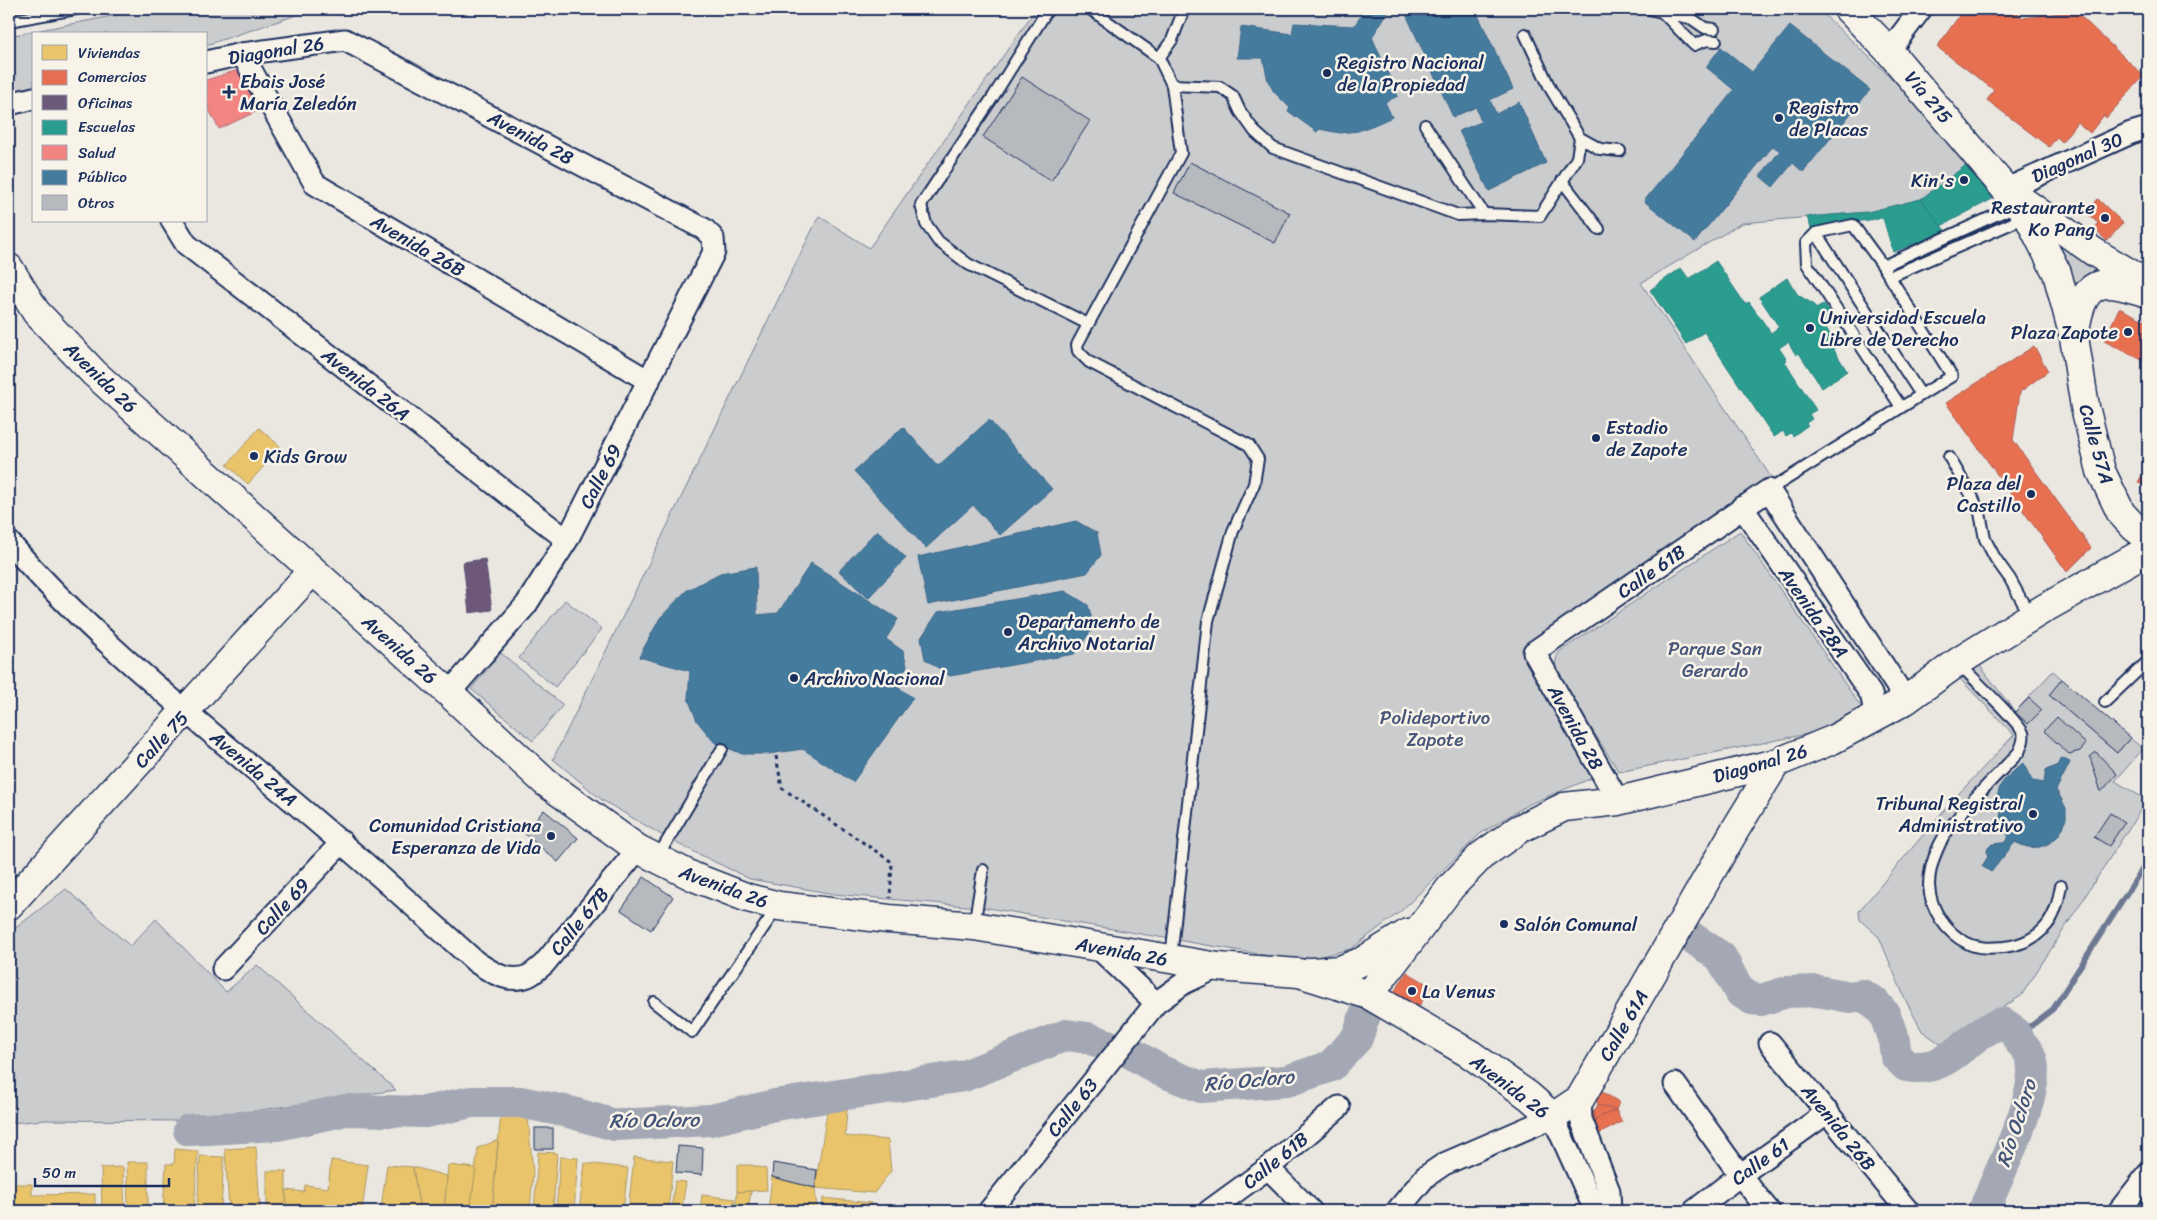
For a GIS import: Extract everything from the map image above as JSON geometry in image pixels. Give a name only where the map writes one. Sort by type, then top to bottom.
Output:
[{"type":"street","name":"Vía 215","points":[[1848,9],[1889,51],[2018,204],[2057,273],[2074,337]]},
{"type":"street","points":[[1889,51],[1922,9]]},
{"type":"street","name":"Diagonal 26","points":[[208,62],[242,54],[345,40]]},
{"type":"street","name":"Avenida 28","points":[[345,40],[704,229],[713,238]]},
{"type":"street","name":"Avenida 26B","points":[[242,54],[315,184],[649,381]]},
{"type":"street","points":[[9,104],[32,98]]},
{"type":"street","name":"Diagonal 30","points":[[2018,204],[2131,133],[2148,128]]},
{"type":"street","name":"Vía 215","points":[[2018,204],[2148,284]]},
{"type":"street","name":"Avenida 26A","points":[[173,222],[186,244],[567,540]]},
{"type":"street","name":"Calle 69","points":[[449,693],[526,605],[567,540],[714,252],[713,238]]},
{"type":"street","name":"Avenida 26","points":[[9,268],[36,312],[94,373],[545,782],[647,854],[694,877],[748,898],[778,906],[888,919],[974,926],[1095,945],[1218,968],[1299,973],[1369,995],[1470,1054],[1529,1096],[1553,1117],[1590,1199],[1600,1211]]},
{"type":"street","points":[[2074,337],[2078,312],[2086,296],[2095,287],[2106,284],[2148,293]]},
{"type":"street","name":"Calle 57A","points":[[2074,337],[2085,407],[2101,471],[2121,513],[2148,538]]},
{"type":"street","name":"Calle 61B","points":[[1534,652],[1769,490]]},
{"type":"street","name":"Avenida 28A","points":[[1769,490],[1906,700]]},
{"type":"street","name":"Avenida 28A","points":[[1742,507],[1871,694],[1874,707],[1871,720]]},
{"type":"street","name":"Diagonal 26","points":[[2094,580],[2115,552],[2122,536],[2121,513]]},
{"type":"street","name":"Avenida 24A","points":[[9,542],[30,567],[99,635],[186,711],[342,842],[476,962],[492,973],[511,979]]},
{"type":"street","name":"Diagonal 26","points":[[1369,995],[1451,887],[1480,856],[1519,829],[1564,807],[1618,801],[1776,763],[1832,740],[1906,700],[1958,662],[2031,617],[2094,580],[2142,557]]},
{"type":"street","name":"Calle 75","points":[[9,905],[312,571]]},
{"type":"street","name":"Avenida 28","points":[[1534,652],[1618,801]]},
{"type":"street","name":"Calle 61A","points":[[1397,1211],[1425,1178],[1444,1164],[1553,1117],[1580,1099],[1735,830],[1776,763]]},
{"type":"street","points":[[1723,776],[1736,792],[1738,804],[1735,830]]},
{"type":"street","name":"Calle 69","points":[[223,969],[342,842]]},
{"type":"street","name":"Calle 67B","points":[[511,979],[528,976],[544,964],[647,854]]},
{"type":"street","name":"Diagonal 26","points":[[1299,973],[1340,970],[1363,961],[1426,920]]},
{"type":"street","points":[[1095,945],[1156,1003]]},
{"type":"street","name":"Calle 63","points":[[989,1211],[1156,1003],[1184,983],[1218,968]]},
{"type":"street","name":"Avenida 26B","points":[[1770,1043],[1908,1211]]},
{"type":"street","points":[[1676,1084],[1740,1175],[1769,1211]]},
{"type":"street","name":"Avenida 26","points":[[1580,1099],[1581,1119],[1609,1191],[1610,1211]]},
{"type":"street","name":"Calle 61B","points":[[1209,1211],[1268,1168],[1339,1107]]},
{"type":"street","name":"Calle 61","points":[[1694,1211],[1740,1175],[1828,1112]]},
{"type":"street","points":[[1268,1168],[1311,1211]]},
{"type":"street","points":[[2119,1211],[2145,1186]]},
{"type":"lane","points":[[9,21],[76,9]]},
{"type":"lane","points":[[1048,9],[993,97],[921,205],[926,224],[938,241],[968,264],[1088,324]]},
{"type":"lane","points":[[1090,9],[1159,58],[1172,85],[1181,153],[1077,345],[1078,351],[1089,362],[1249,445],[1258,459],[1254,484],[1233,531],[1208,622],[1171,959]]},
{"type":"lane","points":[[1159,58],[1172,40],[1184,9]]},
{"type":"lane","points":[[1649,9],[1664,10],[1692,19],[1705,28],[1714,29]]},
{"type":"lane","points":[[1664,10],[1694,45],[1707,40],[1716,41]]},
{"type":"lane","points":[[1524,34],[1550,88],[1580,138],[1600,149],[1620,151]]},
{"type":"lane","points":[[1172,85],[1220,87],[1233,96],[1255,132],[1273,148],[1458,215],[1540,216],[1577,158],[1580,138]]},
{"type":"lane","points":[[1424,125],[1484,214]]},
{"type":"lane","points":[[1562,181],[1599,229]]},
{"type":"lane","points":[[1883,266],[2018,204]]},
{"type":"lane","points":[[1890,277],[2018,204]]},
{"type":"lane","points":[[1769,490],[1952,376],[1883,266],[1853,225],[1816,233],[1806,243],[1807,264],[1901,407]]},
{"type":"lane","points":[[1816,233],[1921,395]]},
{"type":"lane","points":[[1949,457],[1976,505],[1985,539],[2031,617]]},
{"type":"lane","points":[[2105,702],[2148,661]]},
{"type":"lane","points":[[1958,662],[2014,721],[2023,733],[2023,742],[2018,752],[1950,828],[1938,847],[1929,885],[1933,905],[1941,920],[1953,934],[1968,944],[1989,948],[2014,945],[2032,939],[2046,926],[2055,912],[2061,886]]},
{"type":"lane","points":[[647,854],[722,749]]},
{"type":"lane","points":[[974,926],[983,870]]},
{"type":"lane","points":[[654,1002],[692,1032],[778,906]]},
{"type":"path","points":[[776,756],[782,788],[892,862],[888,919]]},
{"type":"green space","points":[[148,9],[302,9],[300,14],[208,44],[208,32],[32,32],[32,90],[9,95],[9,36]]},
{"type":"green space","name":"Polideportivo Zapote","points":[[1036,9],[1818,9],[1915,100],[1969,163],[1921,199],[1868,212],[1742,223],[1641,283],[1773,480],[1521,652],[1592,778],[1527,805],[1480,834],[1400,912],[1351,949],[1300,961],[988,908],[834,894],[750,879],[672,841],[602,800],[553,759],[819,216],[869,248]]},
{"type":"green space","points":[[2055,235],[2123,282],[2076,303],[2058,253]]},
{"type":"green space","name":"Parque San Gerardo","points":[[1740,531],[1861,707],[1817,732],[1619,772],[1558,676],[1556,658],[1559,652]]},
{"type":"green space","points":[[565,600],[602,629],[555,687],[519,658]]},
{"type":"green space","points":[[501,653],[563,705],[533,741],[471,689]]},
{"type":"green space","points":[[1978,663],[2015,712],[2053,671],[2062,679],[2049,695],[2117,753],[2130,738],[2143,749],[2115,781],[2147,800],[2021,996],[1942,1045],[1922,1031],[1905,999],[1879,937],[1860,920],[1859,911],[1951,802],[2014,735],[1960,679]],"holes":[[[2061,758],[2070,763],[2056,790],[2063,803],[2065,815],[2063,827],[2058,836],[2049,843],[2039,847],[2027,847],[2015,842],[1991,872],[1982,866],[1988,857],[1989,847],[1994,844],[2004,843],[2009,837],[2000,820],[2002,803],[1996,801],[2003,784],[2023,763],[2032,781],[2044,783],[2046,770],[2057,766]]]},
{"type":"green space","points":[[66,889],[130,946],[156,919],[226,992],[257,965],[396,1090],[186,1121],[46,1120],[9,1123],[9,933]]},
{"type":"building: Viviendas","name":"Kids Grow","points":[[259,428],[281,447],[248,484],[227,465]]},
{"type":"building: Viviendas","points":[[847,1110],[845,1136],[888,1140],[891,1171],[874,1193],[815,1188],[827,1112]]},
{"type":"building: Viviendas","points":[[501,1112],[528,1117],[533,1173],[530,1211],[492,1211]]},
{"type":"building: Viviendas","points":[[498,1140],[492,1211],[470,1211],[478,1148]]},
{"type":"building: Viviendas","points":[[256,1147],[260,1208],[229,1209],[225,1149]]},
{"type":"building: Viviendas","points":[[175,1149],[198,1151],[194,1211],[163,1211],[166,1164],[174,1164]]},
{"type":"building: Viviendas","points":[[538,1152],[557,1153],[553,1211],[534,1211]]},
{"type":"building: Viviendas","points":[[200,1156],[224,1157],[221,1211],[197,1211]]},
{"type":"building: Viviendas","points":[[560,1157],[578,1158],[574,1211],[556,1211]]},
{"type":"building: Viviendas","points":[[634,1157],[673,1161],[668,1211],[628,1211]]},
{"type":"building: Viviendas","points":[[331,1160],[368,1165],[362,1211],[286,1211],[286,1190],[304,1192],[305,1185],[328,1188]]},
{"type":"building: Viviendas","points":[[127,1162],[148,1162],[148,1211],[128,1211]]},
{"type":"building: Viviendas","points":[[585,1163],[628,1168],[623,1211],[579,1211]]},
{"type":"building: Viviendas","points":[[387,1165],[413,1167],[420,1211],[395,1211],[381,1208]]},
{"type":"building: Viviendas","points":[[448,1165],[476,1168],[470,1211],[444,1211]]},
{"type":"building: Viviendas","points":[[737,1165],[751,1165],[766,1169],[767,1190],[737,1192]]},
{"type":"building: Viviendas","points":[[123,1167],[125,1211],[102,1211],[101,1168]]},
{"type":"building: Viviendas","points":[[413,1167],[447,1176],[444,1211],[420,1211]]},
{"type":"building: Viviendas","points":[[267,1171],[286,1171],[286,1211],[267,1211]]},
{"type":"building: Viviendas","points":[[772,1177],[815,1188],[817,1211],[768,1211]]},
{"type":"building: Viviendas","points":[[675,1181],[686,1182],[682,1207],[699,1209],[698,1211],[671,1211]]},
{"type":"building: Viviendas","points":[[9,1184],[11,1184],[12,1211],[9,1211]]},
{"type":"building: Viviendas","points":[[14,1184],[32,1184],[32,1195],[95,1194],[95,1211],[14,1211]]},
{"type":"building: Viviendas","points":[[751,1191],[748,1211],[736,1211],[737,1192]]},
{"type":"building: Viviendas","points":[[702,1195],[735,1199],[733,1211],[700,1211]]},
{"type":"building: Viviendas","points":[[823,1198],[871,1203],[871,1211],[822,1211]]},
{"type":"building: Comercios","points":[[1964,9],[2014,9],[2023,18],[2075,11],[2144,76],[2106,118],[2104,115],[2090,133],[2077,122],[2062,142],[2057,137],[2049,147],[1987,100],[1994,90],[1937,47]]},
{"type":"building: Comercios","name":"Restaurante Ko Pang","points":[[2098,199],[2123,223],[2107,241],[2095,230],[2098,223],[2086,213]]},
{"type":"building: Comercios","name":"Plaza Zapote","points":[[2119,308],[2148,322],[2148,363],[2104,341]]},
{"type":"building: Comercios","name":"Plaza del Castillo","points":[[2034,346],[2048,371],[2020,392],[2013,440],[2091,548],[2067,572],[1946,403]]},
{"type":"building: Comercios","points":[[2148,466],[2148,489],[2138,482]]},
{"type":"building: Comercios","name":"La Venus","points":[[1407,972],[1432,987],[1415,1012],[1392,995]]},
{"type":"building: Comercios","points":[[1601,1091],[1619,1102],[1616,1110],[1598,1105],[1597,1102]]},
{"type":"building: Comercios","points":[[1598,1105],[1616,1110],[1593,1120],[1591,1116]]},
{"type":"building: Comercios","points":[[1616,1110],[1622,1122],[1599,1134],[1593,1120]]},
{"type":"building: Oficinas","points":[[485,559],[492,610],[469,613],[463,562]]},
{"type":"building: Escuelas","name":"Kin's","points":[[1969,163],[1996,197],[1941,226],[1921,199]]},
{"type":"building: Escuelas","points":[[1921,199],[1946,232],[1893,252],[1883,218],[1811,228],[1807,217],[1868,212]]},
{"type":"building: Escuelas","points":[[1716,261],[1745,304],[1749,302],[1771,333],[1779,327],[1759,297],[1787,278],[1798,295],[1813,304],[1816,309],[1824,304],[1836,322],[1826,328],[1835,342],[1834,350],[1847,371],[1822,388],[1799,353],[1796,355],[1788,342],[1779,348],[1787,360],[1785,362],[1816,410],[1809,414],[1812,419],[1806,423],[1808,425],[1793,436],[1791,433],[1786,436],[1783,431],[1774,437],[1704,332],[1686,344],[1650,290],[1681,268],[1689,279]]},
{"type":"building: Salud","name":"Ebais José María Zeledón","points":[[238,70],[262,109],[219,129],[208,108],[208,79]]},
{"type":"building: Público","name":"Registro Nacional de la Propiedad","points":[[1366,9],[1390,9],[1372,37],[1398,96],[1385,102],[1392,117],[1374,125],[1358,131],[1340,133],[1319,129],[1317,132],[1288,111],[1290,108],[1274,92],[1268,81],[1263,58],[1237,58],[1241,27],[1292,34],[1294,23],[1354,26]]},
{"type":"building: Público","name":"Registro Nacional de la Propiedad","points":[[1412,9],[1475,9],[1513,89],[1490,100],[1496,114],[1519,102],[1546,163],[1489,191],[1459,131],[1481,122],[1476,107],[1453,117],[1405,12]]},
{"type":"building: Público","name":"Registro de Placas","points":[[1790,26],[1870,90],[1803,172],[1793,163],[1773,187],[1760,176],[1780,151],[1773,146],[1695,242],[1644,201],[1734,90],[1706,67],[1721,47],[1752,72]]},
{"type":"building: Público","points":[[989,420],[1052,489],[1000,535],[973,505],[926,548],[854,471],[903,427],[938,466]]},
{"type":"building: Público","points":[[1076,521],[1097,533],[1101,555],[1087,573],[928,605],[918,557]]},
{"type":"building: Público","points":[[877,530],[906,558],[868,598],[839,571]]},
{"type":"building: Público","name":"Archivo Nacional","points":[[811,563],[898,619],[886,639],[903,651],[907,666],[895,685],[913,698],[853,782],[803,749],[768,754],[742,754],[714,742],[697,721],[688,698],[690,671],[639,657],[660,618],[686,591],[720,573],[756,567],[757,615],[778,613]]},
{"type":"building: Público","name":"Departamento de Archivo Notarial","points":[[1065,591],[1088,605],[1094,627],[1074,654],[950,676],[925,659],[921,638],[938,612]]},
{"type":"building: Público","name":"Tribunal Registral Administrativo","points":[[2061,758],[2070,762],[2056,790],[2066,808],[2063,828],[2057,837],[2039,847],[2028,847],[2015,842],[1991,872],[1982,866],[1988,857],[1988,848],[1992,844],[2004,843],[2009,837],[2000,820],[2002,803],[1996,801],[2000,786],[2005,779],[2023,763],[2032,781],[2044,783],[2046,770],[2057,766]]},
{"type":"building: Otros","points":[[1022,77],[1090,121],[1051,181],[983,137]]},
{"type":"building: Otros","points":[[1190,162],[1290,213],[1275,243],[1174,193]]},
{"type":"building: Otros","points":[[2062,679],[2130,738],[2117,753],[2049,695]]},
{"type":"building: Otros","points":[[2029,698],[2042,710],[2028,724],[2015,712]]},
{"type":"building: Otros","points":[[2057,717],[2086,744],[2080,751],[2069,754],[2044,731]]},
{"type":"building: Otros","points":[[2096,752],[2117,774],[2101,792],[2090,757]]},
{"type":"building: Otros","name":"Comunidad Cristiana Esperanza de Vida","points":[[544,810],[578,838],[558,862],[524,833]]},
{"type":"building: Otros","points":[[2110,813],[2125,822],[2109,846],[2094,837]]},
{"type":"building: Otros","points":[[644,877],[673,897],[651,930],[621,910]]},
{"type":"building: Otros","points":[[535,1128],[553,1128],[553,1149],[535,1149]]},
{"type":"building: Otros","points":[[678,1146],[703,1148],[702,1175],[676,1173]]},
{"type":"building: Otros","points":[[773,1163],[817,1170],[815,1188],[772,1177]]},
{"type":"waterway","points":[[2010,1026],[2031,1026],[2053,1009],[2148,860]]},
{"type":"waterway","name":"Río Ocloro","points":[[1691,937],[1721,957],[1739,991],[1752,999],[1761,1000],[1787,992],[1818,991],[1850,997],[1862,995],[1875,1003],[1885,1015],[1894,1041],[1896,1056],[1906,1066],[1921,1067],[1935,1064],[1957,1052],[1989,1029],[2002,1023],[2011,1028],[2028,1051],[2033,1073],[2025,1112],[1984,1211]]},
{"type":"waterway","name":"Río Ocloro","points":[[1131,1053],[1159,1070],[1201,1087],[1287,1081],[1331,1066],[1357,1038],[1368,1006]]},
{"type":"waterway","name":"Río Ocloro","points":[[189,1130],[277,1125],[346,1110],[425,1112],[471,1102],[520,1102],[569,1112],[615,1125],[711,1120],[775,1105],[964,1076],[1066,1035],[1088,1038],[1110,1046]]},
{"type":"place","name":"Registro Nacional de la Propiedad","points":[[1327,73]]},
{"type":"place","name":"Ebais José María Zeledón","points":[[229,92]]},
{"type":"place","name":"Registro de Placas","points":[[1779,118]]},
{"type":"place","name":"Kin's","points":[[1964,180]]},
{"type":"place","name":"Restaurante Ko Pang","points":[[2105,218]]},
{"type":"place","name":"Universidad Escuela Libre de Derecho","points":[[1810,328]]},
{"type":"place","name":"Plaza Zapote","points":[[2128,332]]},
{"type":"place","name":"Estadio de Zapote","points":[[1596,438]]},
{"type":"place","name":"Kids Grow","points":[[254,456]]},
{"type":"place","name":"Plaza del Castillo","points":[[2031,494]]},
{"type":"place","name":"Departamento de Archivo Notarial","points":[[1008,632]]},
{"type":"place","name":"Archivo Nacional","points":[[794,678]]},
{"type":"place","name":"Tribunal Registral Administrativo","points":[[2033,814]]},
{"type":"place","name":"Comunidad Cristiana Esperanza de Vida","points":[[551,836]]},
{"type":"place","name":"Salón Comunal","points":[[1504,924]]},
{"type":"place","name":"La Venus","points":[[1412,991]]}]
